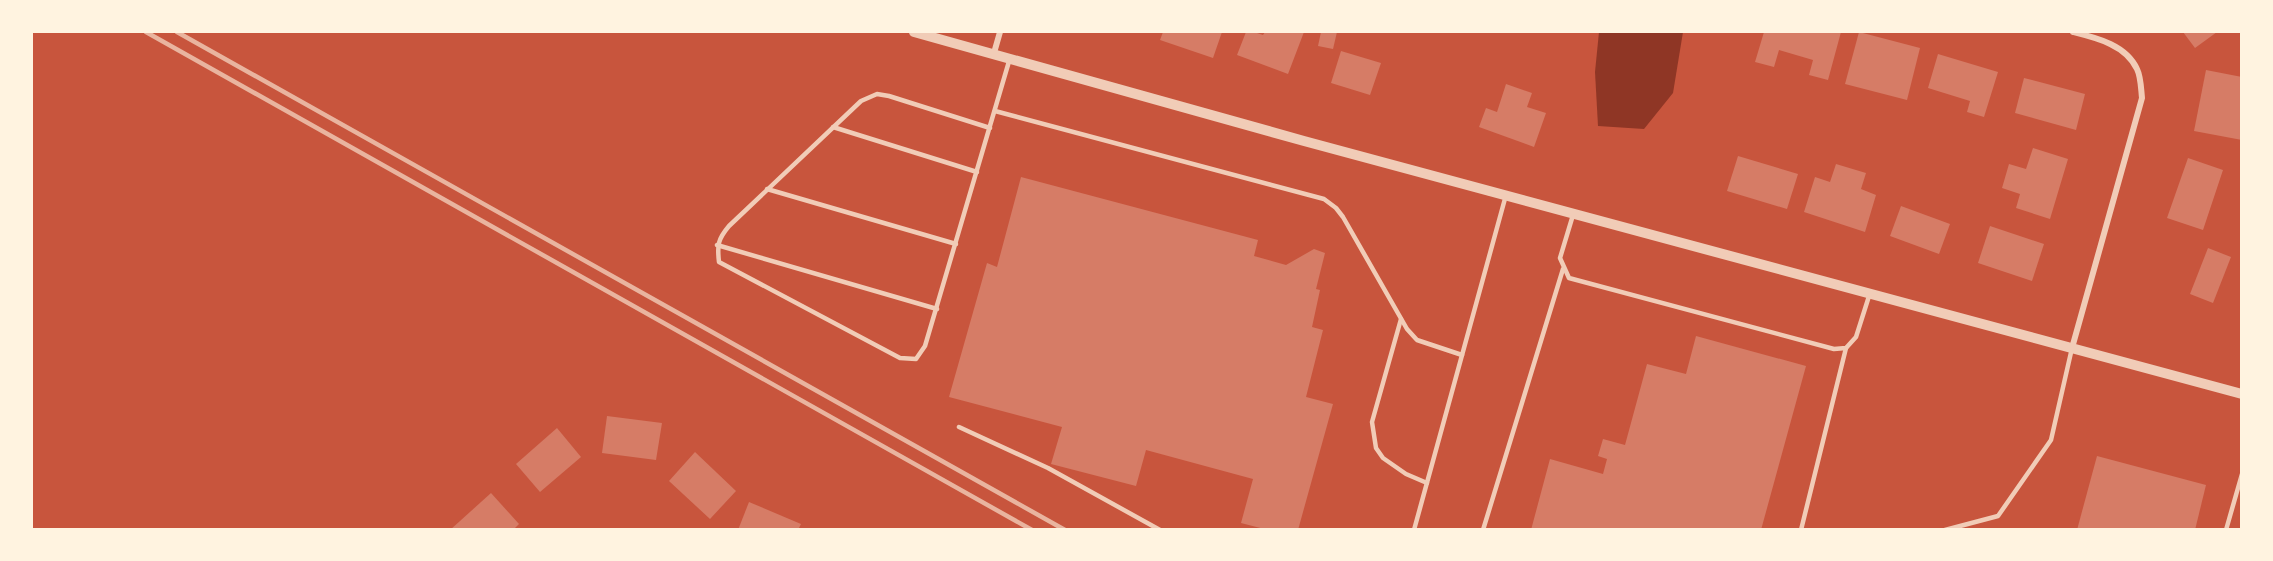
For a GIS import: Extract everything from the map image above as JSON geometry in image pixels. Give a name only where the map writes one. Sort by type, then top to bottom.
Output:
[{"type":"street","points":[[914,32],[2241,394]]},
{"type":"street","points":[[994,53],[1000,32]]},
{"type":"street","points":[[2073,32],[2113,45],[2128,56],[2138,71],[2142,98],[2073,348]]},
{"type":"lane","points":[[990,128],[889,96],[877,94],[861,101],[729,226],[719,238],[717,245],[719,261],[900,358],[916,359],[926,346],[995,111],[1010,58]]},
{"type":"lane","points":[[995,111],[1324,200],[1336,208],[1343,217],[1401,320],[1417,340],[1462,355]]},
{"type":"lane","points":[[833,127],[977,172]]},
{"type":"lane","points":[[767,189],[956,244]]},
{"type":"lane","points":[[1414,530],[1506,195]]},
{"type":"lane","points":[[1573,213],[1560,258],[1569,278],[1834,349],[1846,348]]},
{"type":"lane","points":[[717,245],[937,309]]},
{"type":"lane","points":[[1483,530],[1563,269]]},
{"type":"lane","points":[[1801,530],[1846,348],[1856,337],[1870,293]]},
{"type":"lane","points":[[1401,320],[1372,422],[1376,448],[1383,458],[1406,474],[1427,483]]},
{"type":"lane","points":[[1945,530],[1998,516],[2005,507],[2051,440],[2073,348]]},
{"type":"lane","points":[[958,427],[1048,468],[1160,530]]},
{"type":"lane","points":[[2226,530],[2241,474]]},
{"type":"shaded area","points":[[1599,32],[1683,32],[1673,93],[1644,129],[1598,126],[1595,72]]},
{"type":"building","points":[[1163,32],[1222,32],[1213,58],[1160,40]]},
{"type":"building","points":[[1246,32],[1263,35],[1265,32],[1304,32],[1288,74],[1237,55]]},
{"type":"building","points":[[1321,32],[1337,32],[1333,49],[1318,46]]},
{"type":"building","points":[[1764,32],[1841,32],[1828,80],[1809,75],[1813,60],[1779,50],[1774,67],[1755,62]]},
{"type":"building","points":[[1859,32],[1920,48],[1907,100],[1845,84]]},
{"type":"building","points":[[2183,32],[2217,32],[2195,48]]},
{"type":"building","points":[[1341,51],[1381,63],[1370,95],[1331,83]]},
{"type":"building","points":[[1938,54],[1998,72],[1984,117],[1967,112],[1970,101],[1928,88]]},
{"type":"building","points":[[2206,70],[2242,77],[2242,140],[2194,131]]},
{"type":"building","points":[[2024,78],[2085,94],[2076,130],[2015,113]]},
{"type":"building","points":[[1506,84],[1532,93],[1527,107],[1546,113],[1534,147],[1479,127],[1486,108],[1497,112]]},
{"type":"building","points":[[2033,148],[2068,159],[2050,219],[2016,208],[2020,194],[2002,188],[2009,164],[2026,169]]},
{"type":"building","points":[[1738,156],[1798,174],[1787,209],[1727,191]]},
{"type":"building","points":[[2188,158],[2223,170],[2203,230],[2167,218]]},
{"type":"building","points":[[1836,164],[1866,173],[1861,189],[1876,195],[1865,232],[1804,212],[1815,177],[1830,182]]},
{"type":"building","points":[[1021,177],[1258,240],[1254,256],[1286,265],[1314,249],[1325,253],[1316,289],[1320,290],[1312,327],[1323,330],[1306,397],[1333,404],[1298,530],[1268,530],[1241,523],[1253,479],[1146,450],[1136,486],[1051,464],[1062,427],[949,397],[987,263],[997,267]]},
{"type":"building","points":[[1901,206],[1950,224],[1939,254],[1890,236]]},
{"type":"building","points":[[1990,226],[2044,244],[2032,281],[1978,263]]},
{"type":"building","points":[[2208,248],[2231,257],[2213,303],[2190,294]]},
{"type":"building","points":[[1696,336],[1806,366],[1761,530],[1531,530],[1550,459],[1603,474],[1607,459],[1598,456],[1603,439],[1625,445],[1647,364],[1686,374]]},
{"type":"building","points":[[607,416],[662,423],[656,460],[602,453]]},
{"type":"building","points":[[557,428],[581,457],[540,492],[516,464]]},
{"type":"building","points":[[695,452],[736,491],[710,519],[669,481]]},
{"type":"building","points":[[2097,456],[2206,485],[2195,530],[2077,530]]},
{"type":"building","points":[[491,493],[519,524],[513,530],[450,530]]},
{"type":"building","points":[[749,502],[801,524],[798,530],[738,530]]},
{"type":"railway","points":[[146,32],[1032,530]]},
{"type":"railway","points":[[177,32],[1065,530]]}]
